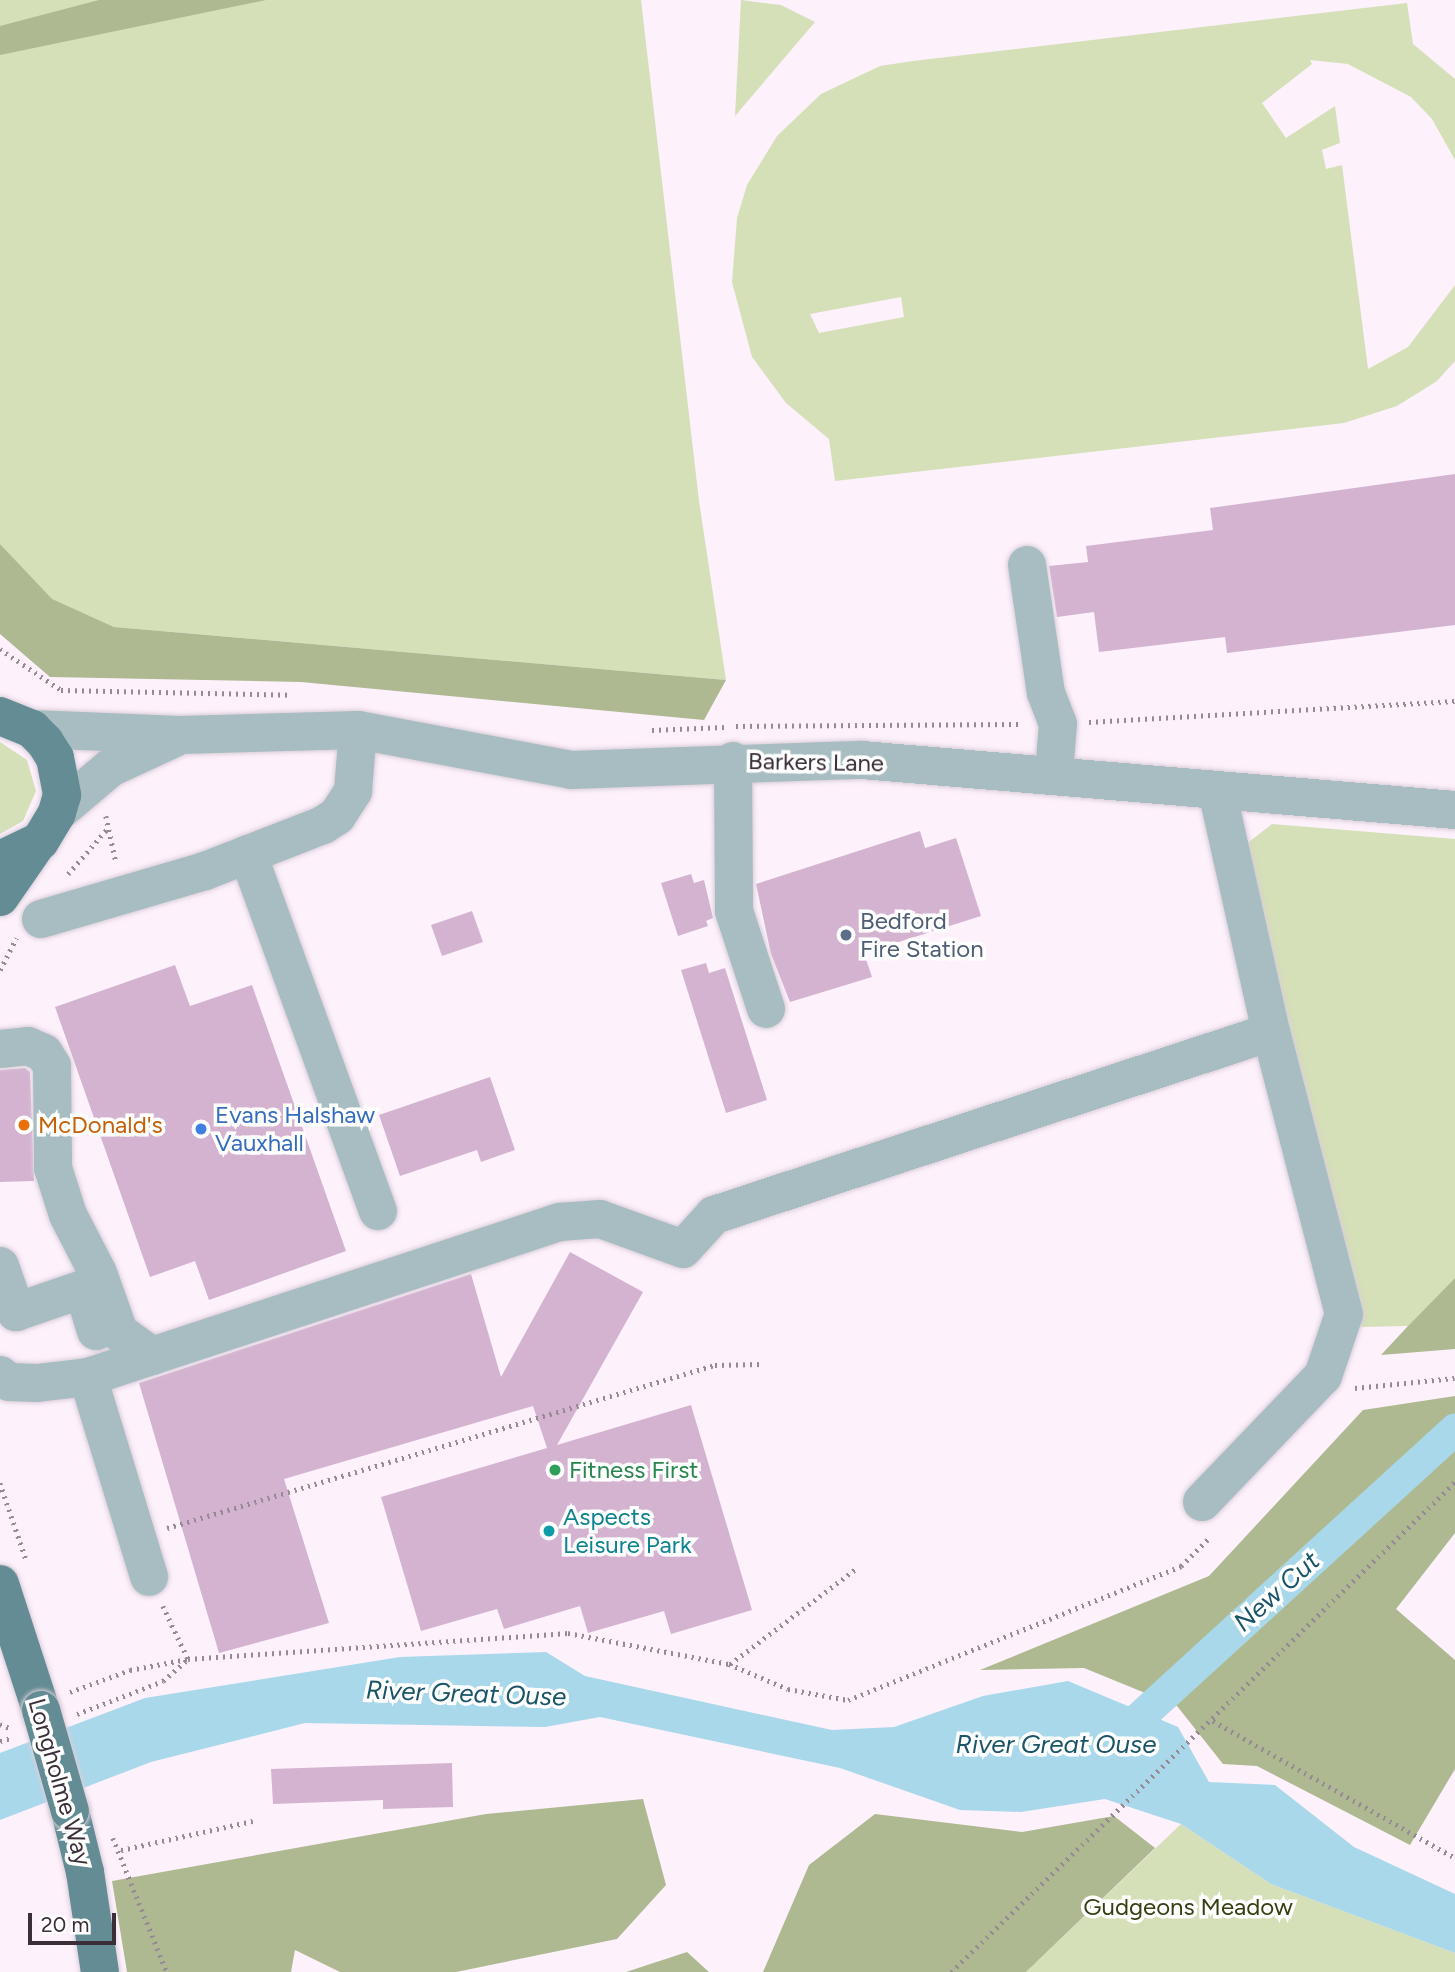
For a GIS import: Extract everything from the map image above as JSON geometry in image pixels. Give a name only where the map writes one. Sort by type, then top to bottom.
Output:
[{"type":"main road","points":[[0,897],[49,827],[62,795],[55,758],[16,723]]},
{"type":"main road","points":[[0,860],[49,827]]},
{"type":"main road","name":"Longholme Way","points":[[0,1584],[8,1646],[49,1712],[82,1858],[100,1972]]},
{"type":"street","points":[[1027,565],[1046,693],[1058,724],[1054,773]]},
{"type":"street","name":"Barkers Lane","points":[[16,723],[180,735],[358,730],[571,770],[733,761],[862,760],[1054,773],[1455,810]]},
{"type":"street","points":[[41,919],[248,855],[337,816],[353,791],[358,730]]},
{"type":"street","name":"Barkers Lane","points":[[49,827],[110,768],[180,735]]},
{"type":"street","points":[[733,761],[734,911],[765,1009]]},
{"type":"street","points":[[1211,1514],[1323,1377],[1342,1328],[1341,1289],[1271,1032],[1217,790]]},
{"type":"street","points":[[248,855],[378,1210]]},
{"type":"street","points":[[0,1027],[5,1021],[32,1021],[52,1066],[53,1168],[68,1215],[98,1273],[119,1332],[152,1356]]},
{"type":"street","points":[[0,1375],[9,1381],[78,1379],[560,1222],[600,1219],[683,1248],[714,1215],[1271,1032]]},
{"type":"street","points":[[0,1049],[28,1046],[44,1053]]},
{"type":"street","points":[[0,1266],[16,1312],[83,1289],[100,1342],[78,1379]]},
{"type":"street","points":[[78,1379],[149,1577]]},
{"type":"path","points":[[0,649],[61,690],[298,695]]},
{"type":"path","points":[[1081,723],[1455,701]]},
{"type":"path","points":[[649,730],[816,722],[1036,724]]},
{"type":"path","points":[[136,1537],[715,1365],[762,1364]]},
{"type":"path","points":[[1343,1398],[1352,1389],[1455,1378]]},
{"type":"path","points":[[951,1972],[1213,1721],[1455,1482]]},
{"type":"path","points":[[49,1712],[130,1670],[188,1659],[568,1633],[729,1664],[788,1689],[848,1700],[1181,1566],[1211,1514]]},
{"type":"path","points":[[729,1664],[857,1568]]},
{"type":"path","points":[[149,1577],[188,1659]]},
{"type":"path","points":[[0,1724],[163,1681],[188,1659]]},
{"type":"path","points":[[1213,1721],[1455,1858]]},
{"type":"path","points":[[0,1741],[10,1738]]},
{"type":"path","points":[[82,1858],[253,1821]]},
{"type":"path","points":[[107,1829],[121,1850],[167,1972]]},
{"type":"green space","points":[[0,0],[641,0],[699,501],[726,680],[114,627],[51,599],[0,544]]},
{"type":"green space","points":[[99,0],[266,0],[0,55],[0,26]]},
{"type":"green space","points":[[741,0],[781,5],[815,22],[735,116]]},
{"type":"green space","points":[[1407,3],[1413,44],[1455,79],[1455,160],[1432,119],[1411,97],[1348,64],[1310,60],[1312,64],[1262,103],[1286,138],[1335,106],[1340,143],[1322,150],[1326,169],[1342,165],[1368,369],[1408,347],[1455,285],[1455,361],[1437,381],[1397,406],[1344,423],[835,481],[829,439],[786,403],[752,357],[732,282],[737,218],[747,185],[777,136],[821,94],[880,66]],"holes":[[[901,297],[904,317],[819,333],[810,314]]]},
{"type":"green space","points":[[0,544],[52,599],[114,627],[726,680],[704,720],[301,682],[50,677],[0,634]]},
{"type":"green space","points":[[0,742],[27,760],[36,791],[23,821],[0,834]]},
{"type":"green space","points":[[1272,824],[1455,839],[1455,1278],[1408,1326],[1361,1327],[1245,845]]},
{"type":"green space","points":[[1455,1278],[1455,1349],[1381,1355],[1408,1326]]},
{"type":"green space","points":[[1455,1396],[1455,1533],[1396,1609],[1455,1660],[1455,1769],[1410,1845],[1257,1766],[1223,1764],[1177,1706],[1084,1668],[980,1670],[1209,1576],[1363,1410]]},
{"type":"green space","points":[[643,1799],[666,1885],[617,1939],[456,1972],[340,1972],[295,1950],[291,1972],[127,1972],[112,1881],[486,1814]]},
{"type":"green space","points":[[875,1814],[1022,1832],[1114,1816],[1155,1848],[1026,1972],[763,1972],[809,1865]]},
{"type":"green space","name":"Gudgeons Meadow","points":[[1181,1824],[1271,1884],[1455,1953],[1455,1972],[1026,1972]]},
{"type":"green space","points":[[687,1952],[709,1972],[626,1972]]},
{"type":"water","name":"River Great Ouse","points":[[546,1652],[585,1676],[832,1730],[894,1727],[983,1696],[1068,1681],[1178,1727],[1209,1782],[1275,1785],[1354,1847],[1455,1894],[1455,1953],[1271,1884],[1181,1824],[1105,1799],[1021,1812],[960,1810],[840,1768],[600,1717],[545,1727],[305,1723],[151,1762],[0,1820],[0,1753],[145,1698],[400,1657]]},
{"type":"building","points":[[1455,474],[1455,625],[1227,653],[1225,637],[1099,652],[1094,612],[1057,617],[1049,566],[1088,562],[1086,546],[1213,530],[1210,508]]},
{"type":"building","name":"Bedford Fire Station","points":[[920,831],[925,848],[956,838],[981,916],[864,953],[872,977],[790,1002],[771,954],[756,884]]},
{"type":"building","points":[[691,874],[694,883],[704,880],[713,918],[706,921],[708,926],[678,936],[661,883]]},
{"type":"building","points":[[472,911],[483,942],[442,956],[431,925]]},
{"type":"building","points":[[706,963],[709,973],[725,968],[767,1100],[726,1113],[681,970]]},
{"type":"building","name":"Evans Halshaw Vauxhall","points":[[175,965],[190,1006],[252,985],[346,1251],[209,1300],[195,1261],[150,1277],[55,1007]]},
{"type":"building","name":"McDonald's","points":[[25,1068],[30,1072],[34,1181],[0,1182],[0,1070]]},
{"type":"building","points":[[490,1077],[515,1150],[481,1162],[477,1150],[400,1176],[379,1115]]},
{"type":"building","points":[[570,1252],[643,1292],[557,1445],[691,1405],[752,1610],[671,1634],[664,1611],[588,1633],[580,1606],[504,1629],[497,1609],[421,1631],[381,1497],[547,1448],[533,1406],[284,1479],[329,1623],[219,1653],[139,1383],[471,1274],[501,1377]]},
{"type":"building","points":[[452,1763],[453,1807],[383,1809],[383,1800],[273,1804],[271,1769]]},
{"type":"waterway","name":"New Cut","points":[[1114,1741],[1455,1430]]},
{"type":"place","name":"Bedford Fire Station","points":[[846,935]]},
{"type":"place","name":"McDonald's","points":[[24,1125]]},
{"type":"place","name":"Evans Halshaw Vauxhall","points":[[201,1129]]},
{"type":"place","name":"Fitness First","points":[[555,1470]]},
{"type":"place","name":"Aspects Leisure Park","points":[[549,1531]]}]
